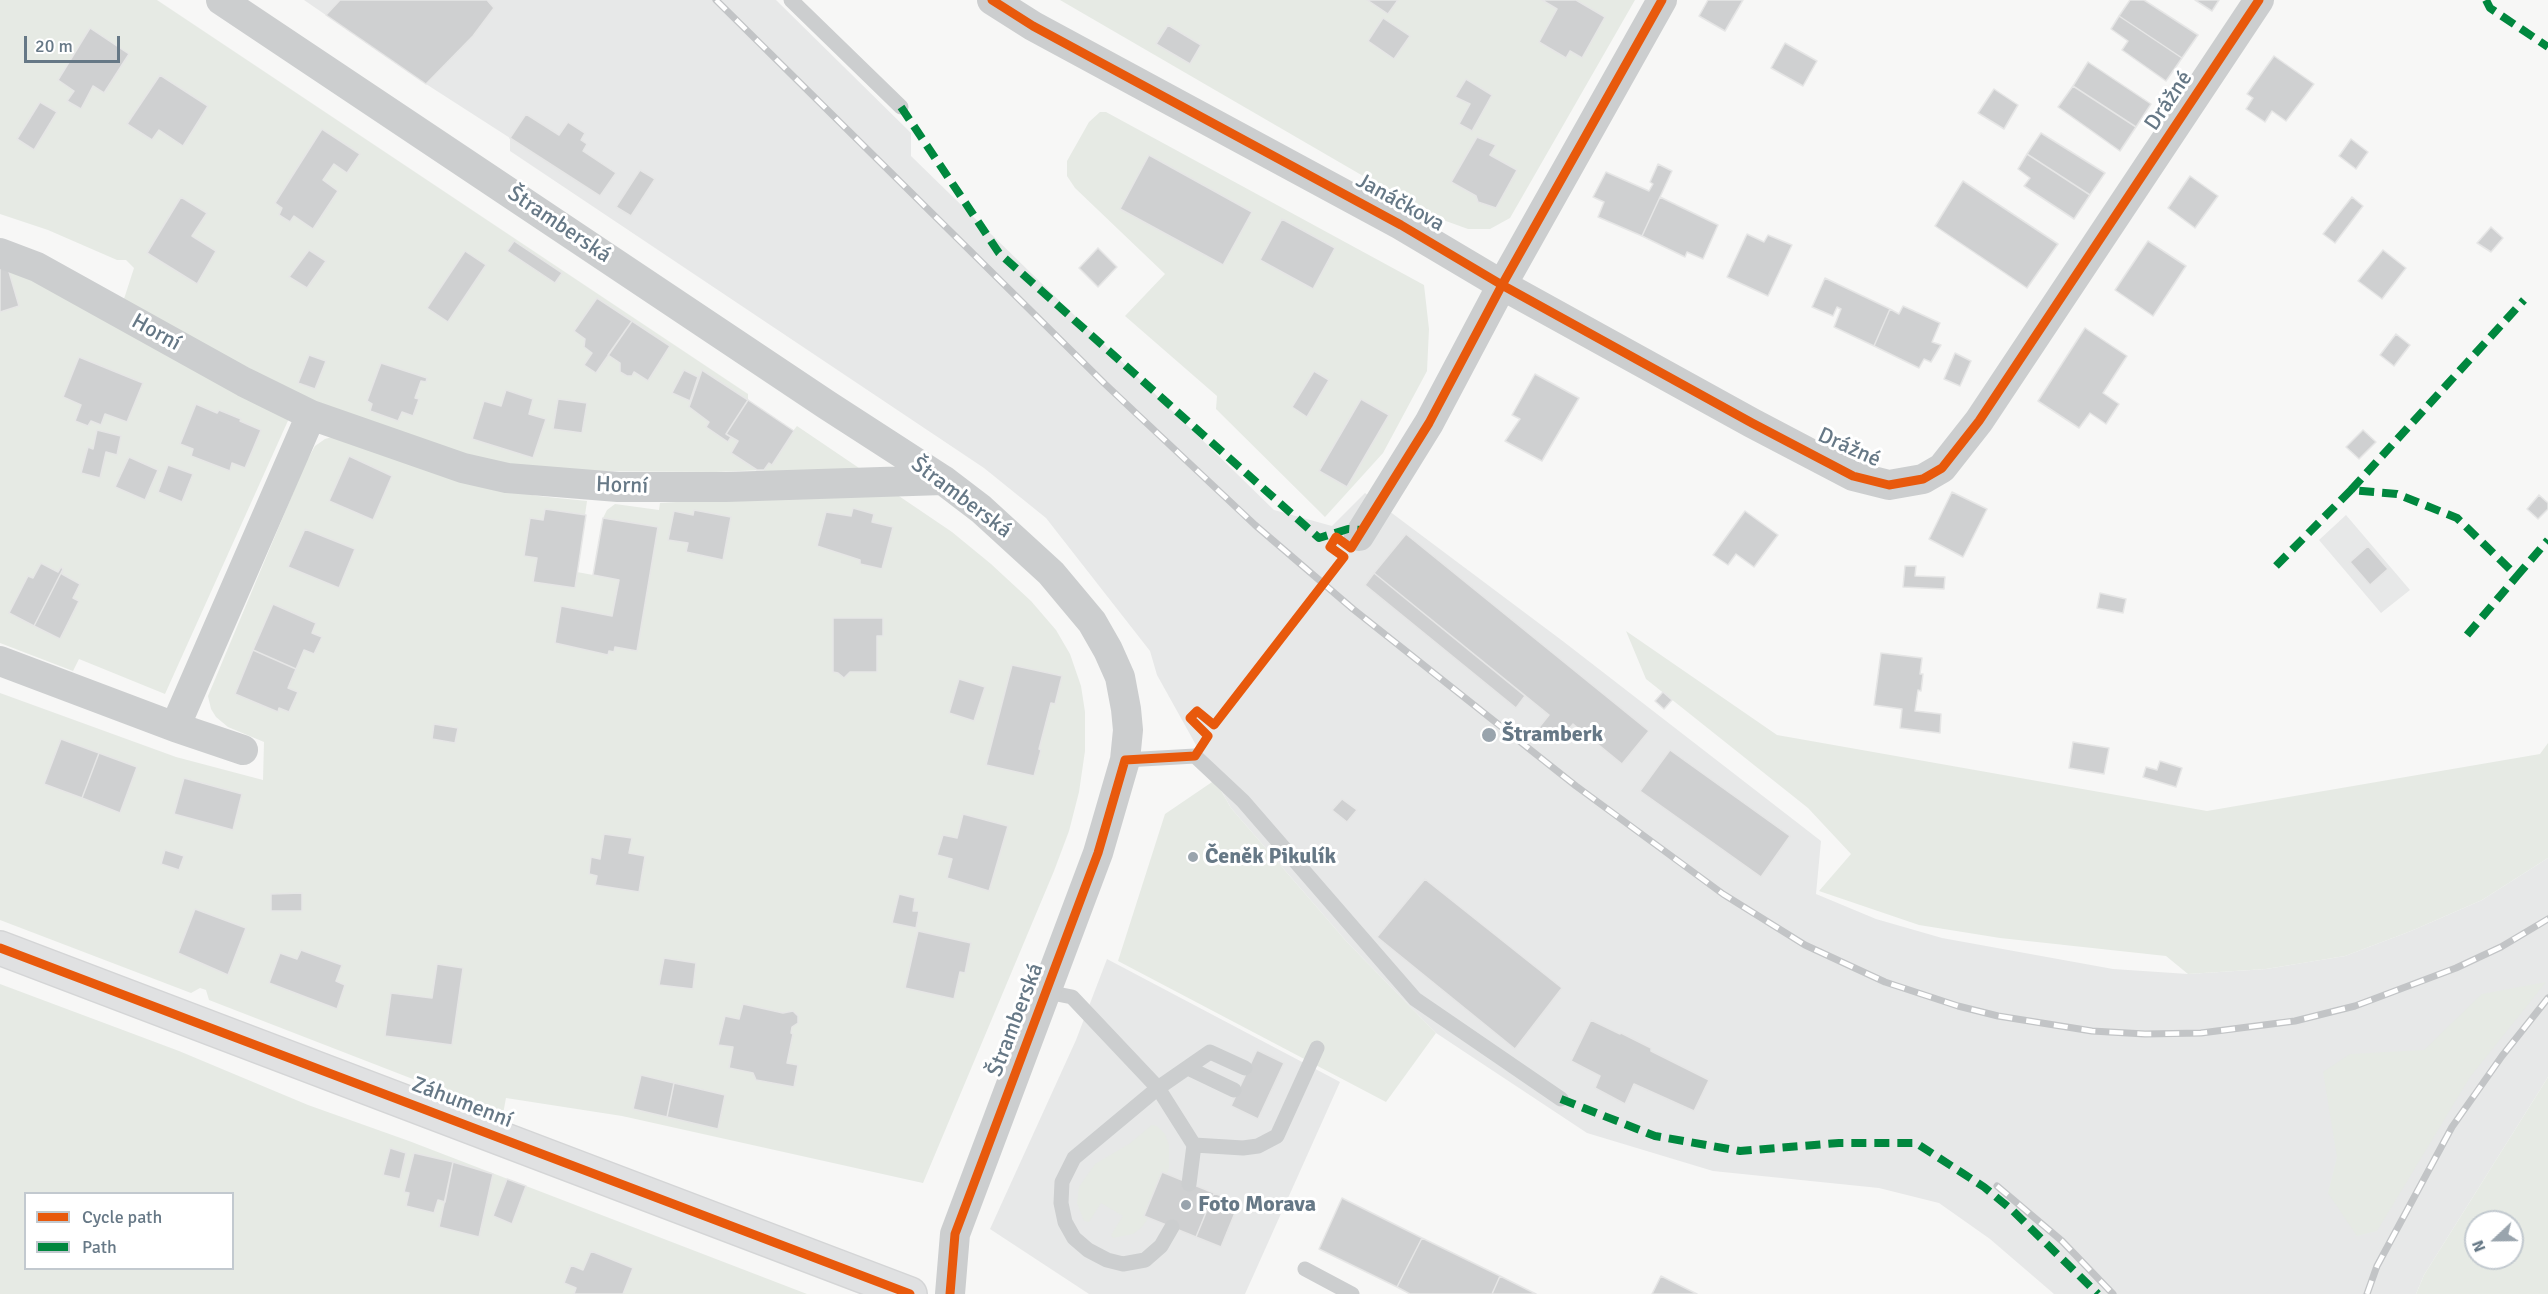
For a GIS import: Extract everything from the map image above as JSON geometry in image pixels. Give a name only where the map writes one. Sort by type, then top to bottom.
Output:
[{"type":"main road","name":"Záhumenní","points":[[0,948],[910,1294]]},
{"type":"street","name":"Štramberská","points":[[221,0],[943,480],[1027,548],[1071,594],[1092,622],[1108,650],[1120,677],[1128,730],[1125,760],[1098,853],[955,1234],[950,1294]]},
{"type":"street","name":"Janáčkova","points":[[992,0],[1033,26],[1401,225],[1502,285]]},
{"type":"street","points":[[1359,536],[1430,423],[1502,285],[1662,0]]},
{"type":"street","name":"Drážné","points":[[1502,285],[1853,476],[1889,485],[1923,479],[1942,468],[1979,421],[2259,0]]},
{"type":"street","name":"Horní","points":[[0,254],[38,267],[244,382],[311,415],[463,468],[507,478],[618,487],[726,487],[943,480]]},
{"type":"street","points":[[174,727],[311,415]]},
{"type":"street","points":[[0,661],[174,727],[243,750]]},
{"type":"lane","points":[[791,0],[901,106]]},
{"type":"lane","points":[[1125,760],[1195,756],[1243,801],[1415,999],[1561,1099]]},
{"type":"lane","points":[[1047,992],[1072,997],[1158,1088],[1194,1145],[1189,1184]]},
{"type":"lane","points":[[1194,1145],[1244,1148],[1258,1146],[1277,1136],[1317,1048]]},
{"type":"lane","points":[[1172,1227],[1161,1246],[1145,1260],[1123,1264],[1107,1260],[1088,1250],[1074,1238],[1065,1222],[1061,1203],[1062,1182],[1074,1158],[1158,1088],[1210,1052],[1245,1068]]},
{"type":"lane","points":[[1188,1068],[1234,1090]]},
{"type":"lane","points":[[1305,1269],[1352,1294]]},
{"type":"shaded area","points":[[0,0],[157,0],[748,394],[748,401],[793,431],[797,426],[859,468],[764,475],[764,470],[564,471],[500,467],[321,406],[123,302],[134,268],[126,260],[117,260],[48,230],[0,214]]},
{"type":"shaded area","points":[[304,0],[776,0],[911,133],[911,156],[1274,510],[1332,526],[1365,493],[1564,642],[1821,841],[1816,894],[1876,919],[1942,938],[2113,969],[2188,974],[2266,969],[2345,956],[2411,931],[2482,900],[2548,858],[2548,1077],[2424,1275],[2416,1294],[2054,1294],[1990,1239],[1939,1203],[1879,1188],[1713,1171],[1587,1133],[1436,1033],[1347,942],[1231,808],[1157,675],[1150,651],[1046,518],[984,468],[510,151],[510,138],[426,84]]},
{"type":"shaded area","points":[[1060,0],[1635,0],[1510,218],[1490,229],[1468,229],[1432,216]]},
{"type":"shaded area","points":[[1100,112],[1106,112],[1424,285],[1429,329],[1427,371],[1383,453],[1325,517],[1216,409],[1217,396],[1125,316],[1165,274],[1075,188],[1067,176],[1067,161],[1089,122]]},
{"type":"shaded area","points":[[0,263],[291,414],[165,694],[79,659],[73,671],[0,643]]},
{"type":"shaded area","points":[[332,437],[477,484],[538,496],[587,501],[577,572],[593,575],[603,518],[607,510],[615,504],[659,510],[660,503],[790,495],[893,492],[952,532],[991,564],[1031,601],[1056,630],[1070,654],[1081,686],[1085,712],[1085,751],[1079,792],[1069,831],[1054,871],[923,1183],[622,1116],[506,1098],[503,1114],[209,1000],[206,990],[200,988],[191,993],[0,920],[0,693],[176,757],[263,780],[264,742],[228,727],[216,717],[211,709],[208,696],[306,462],[315,446]]},
{"type":"shaded area","points":[[2346,515],[2410,590],[2381,613],[2319,540]]},
{"type":"shaded area","points":[[1626,631],[1777,735],[2207,811],[2540,754],[2548,743],[2548,858],[2482,900],[2411,931],[2345,956],[2266,969],[2188,974],[2166,956],[2000,938],[1919,925],[1819,891],[1851,854],[1808,808],[1646,679]]},
{"type":"shaded area","points":[[1215,780],[1231,808],[1347,942],[1436,1033],[1386,1102],[1118,961],[1165,814]]},
{"type":"shaded area","points":[[1107,959],[1340,1082],[1245,1294],[1089,1294],[990,1229],[1076,1040]]},
{"type":"shaded area","points":[[2546,982],[2470,1077],[2377,1231],[2357,1236],[2328,1193],[2337,1157],[2323,1072],[2350,1054],[2424,1050],[2482,994]]},
{"type":"shaded area","points":[[0,984],[179,1051],[308,1105],[409,1141],[807,1294],[0,1294]]},
{"type":"shaded area","points":[[2548,1077],[2548,1294],[2416,1294],[2424,1275],[2464,1211],[2464,1270],[2524,1270],[2524,1210],[2465,1210]]},
{"type":"shaded area","points":[[1152,1125],[1157,1126],[1165,1134],[1169,1145],[1169,1168],[1153,1211],[1142,1227],[1133,1234],[1113,1238],[1111,1235],[1123,1216],[1101,1203],[1089,1222],[1084,1221],[1077,1203],[1079,1187],[1095,1164],[1129,1144]]},
{"type":"building","points":[[340,0],[487,0],[494,8],[473,36],[426,84],[326,15]]},
{"type":"building","points":[[1367,0],[1398,0],[1388,14]]},
{"type":"building","points":[[1542,0],[1576,0],[1605,17],[1582,58],[1570,51],[1566,58],[1539,42],[1557,9]]},
{"type":"building","points":[[1708,0],[1743,0],[1725,31],[1699,16]]},
{"type":"building","points":[[2130,0],[2144,0],[2198,35],[2182,58],[2119,16]]},
{"type":"building","points":[[2195,0],[2219,0],[2212,11]]},
{"type":"building","points":[[2119,16],[2182,58],[2166,81],[2122,50],[2128,41],[2111,29]]},
{"type":"building","points":[[1383,18],[1410,36],[1394,59],[1368,41]]},
{"type":"building","points":[[1168,25],[1201,45],[1190,64],[1156,44]]},
{"type":"building","points":[[90,28],[129,54],[104,93],[93,86],[81,109],[67,101],[74,91],[58,80]]},
{"type":"building","points":[[1785,43],[1817,61],[1803,86],[1771,68]]},
{"type":"building","points":[[2274,56],[2314,84],[2286,121],[2272,111],[2265,122],[2246,109],[2253,98],[2247,94]]},
{"type":"building","points":[[2088,62],[2151,104],[2136,127],[2073,86]]},
{"type":"building","points":[[160,75],[208,106],[183,146],[159,130],[152,140],[127,124]]},
{"type":"building","points":[[1466,79],[1492,95],[1472,131],[1459,124],[1470,104],[1455,97]]},
{"type":"building","points":[[2073,86],[2136,127],[2120,151],[2058,107]]},
{"type":"building","points":[[1994,89],[2018,105],[2004,129],[1978,113]]},
{"type":"building","points":[[40,102],[57,112],[34,150],[17,139]]},
{"type":"building","points":[[526,114],[559,135],[568,122],[585,133],[581,140],[587,144],[583,151],[616,173],[600,196],[510,138]]},
{"type":"building","points":[[322,129],[360,154],[347,173],[334,164],[323,180],[338,191],[313,229],[294,216],[290,222],[279,215],[282,208],[275,203]]},
{"type":"building","points":[[2041,133],[2105,173],[2090,195],[2027,154]]},
{"type":"building","points":[[1477,137],[1496,145],[1490,155],[1517,170],[1496,208],[1478,202],[1476,196],[1451,182]]},
{"type":"building","points":[[2351,139],[2368,152],[2356,169],[2339,156]]},
{"type":"building","points":[[2027,154],[2090,195],[2074,219],[2024,186],[2030,178],[2018,169]]},
{"type":"building","points":[[1149,155],[1252,212],[1223,265],[1120,209]]},
{"type":"building","points":[[1658,164],[1672,171],[1642,236],[1598,217],[1604,202],[1593,197],[1606,172],[1649,191],[1653,184],[1650,182]]},
{"type":"building","points":[[640,170],[655,179],[631,216],[616,207]]},
{"type":"building","points":[[2190,176],[2218,196],[2195,228],[2168,208]]},
{"type":"building","points":[[1963,181],[2058,244],[2027,288],[1935,226]]},
{"type":"building","points":[[181,197],[207,213],[192,236],[216,251],[197,284],[147,253]]},
{"type":"building","points":[[1660,197],[1718,225],[1703,259],[1687,252],[1685,257],[1642,236]]},
{"type":"building","points":[[2352,197],[2363,206],[2335,243],[2323,234]]},
{"type":"building","points":[[1282,219],[1335,248],[1313,289],[1260,260]]},
{"type":"building","points":[[2491,227],[2503,238],[2491,252],[2477,243]]},
{"type":"building","points":[[1747,234],[1764,242],[1768,235],[1792,245],[1768,296],[1727,277]]},
{"type":"building","points":[[514,241],[562,273],[555,283],[507,251]]},
{"type":"building","points":[[2148,241],[2186,266],[2153,316],[2115,290]]},
{"type":"building","points":[[1098,248],[1117,267],[1098,287],[1079,268]]},
{"type":"building","points":[[309,250],[326,261],[307,288],[289,277]]},
{"type":"building","points":[[2383,250],[2406,268],[2382,299],[2358,281]]},
{"type":"building","points":[[465,251],[486,265],[448,322],[427,308]]},
{"type":"building","points":[[7,265],[19,306],[0,312],[0,268]]},
{"type":"building","points":[[1825,278],[1890,309],[1874,346],[1834,327],[1841,309],[1837,307],[1833,316],[1812,307]]},
{"type":"building","points":[[597,298],[632,321],[596,373],[584,365],[592,353],[584,347],[585,339],[574,331]]},
{"type":"building","points":[[1903,306],[1940,323],[1932,342],[1941,345],[1931,362],[1924,359],[1919,368],[1874,346],[1890,309],[1899,314]]},
{"type":"building","points":[[632,321],[670,346],[648,381],[634,372],[632,376],[627,376],[620,372],[620,363],[608,355]]},
{"type":"building","points":[[2085,328],[2127,356],[2103,393],[2119,404],[2106,424],[2090,413],[2079,428],[2038,401]]},
{"type":"building","points":[[2396,334],[2410,345],[2394,366],[2380,355]]},
{"type":"building","points":[[1955,353],[1971,361],[1960,386],[1944,379]]},
{"type":"building","points":[[309,355],[326,361],[315,389],[298,383]]},
{"type":"building","points":[[79,357],[143,383],[127,422],[105,414],[101,425],[91,421],[88,426],[75,421],[81,405],[63,397]]},
{"type":"building","points":[[381,363],[427,378],[426,382],[421,381],[415,398],[419,399],[413,416],[402,412],[398,421],[370,411],[372,404],[367,401]]},
{"type":"building","points":[[684,370],[698,377],[690,401],[672,393]]},
{"type":"building","points":[[702,370],[748,400],[726,434],[731,437],[728,442],[706,427],[709,422],[689,407]]},
{"type":"building","points":[[1314,371],[1329,380],[1307,417],[1292,407]]},
{"type":"building","points":[[1535,374],[1579,398],[1542,461],[1505,441],[1520,419],[1512,415]]},
{"type":"building","points":[[506,390],[533,399],[529,414],[546,419],[533,458],[472,439],[484,401],[501,406]]},
{"type":"building","points":[[558,399],[587,403],[582,433],[553,429]]},
{"type":"building","points":[[1361,399],[1389,415],[1347,487],[1319,471]]},
{"type":"building","points":[[748,400],[794,431],[772,465],[769,463],[764,470],[757,470],[731,453],[738,441],[726,434]]},
{"type":"building","points":[[196,404],[217,413],[219,410],[261,430],[245,468],[232,463],[230,471],[191,456],[193,449],[180,444]]},
{"type":"building","points":[[97,430],[121,436],[117,455],[106,452],[100,478],[81,473],[88,447],[93,449]]},
{"type":"building","points":[[2363,430],[2376,442],[2359,459],[2346,447]]},
{"type":"building","points":[[349,456],[392,476],[373,520],[329,501]]},
{"type":"building","points":[[129,457],[158,470],[145,500],[115,487]]},
{"type":"building","points":[[168,465],[193,474],[182,502],[158,492]]},
{"type":"building","points":[[1952,492],[1987,509],[1963,557],[1929,539]]},
{"type":"building","points":[[2539,495],[2548,503],[2548,509],[2538,519],[2527,509]]},
{"type":"building","points":[[853,508],[874,514],[872,522],[893,527],[882,569],[860,564],[860,560],[817,546],[826,512],[851,516]]},
{"type":"building","points":[[545,509],[586,515],[575,588],[533,582],[537,558],[524,556],[530,518],[543,520]]},
{"type":"building","points":[[694,510],[731,517],[723,560],[686,552],[688,543],[668,540],[674,511],[693,515]]},
{"type":"building","points":[[1745,511],[1778,535],[1754,567],[1736,554],[1728,565],[1713,555]]},
{"type":"building","points":[[603,518],[658,527],[637,651],[615,647],[614,652],[609,651],[608,655],[555,643],[561,606],[612,616],[619,580],[593,575]]},
{"type":"building","points":[[305,529],[355,549],[339,588],[288,567]]},
{"type":"building","points":[[1406,534],[1649,731],[1622,764],[1573,724],[1556,745],[1537,730],[1549,715],[1374,573]]},
{"type":"building","points":[[2368,546],[2388,569],[2370,585],[2350,562]]},
{"type":"building","points":[[41,563],[58,572],[61,567],[63,569],[34,626],[9,613],[28,576],[33,578]]},
{"type":"building","points":[[1905,566],[1916,566],[1915,576],[1945,577],[1944,589],[1903,587]]},
{"type":"building","points":[[63,569],[62,574],[80,584],[73,598],[79,601],[60,639],[34,626]]},
{"type":"building","points":[[1374,573],[1525,696],[1516,708],[1365,585]]},
{"type":"building","points":[[2100,593],[2126,599],[2123,613],[2097,608]]},
{"type":"building","points":[[273,604],[316,623],[312,633],[322,637],[314,654],[304,650],[296,669],[253,650]]},
{"type":"building","points":[[833,618],[883,618],[883,636],[877,636],[877,672],[850,672],[844,678],[833,672]]},
{"type":"building","points":[[253,650],[296,669],[288,688],[298,692],[289,712],[279,708],[278,712],[235,694]]},
{"type":"building","points":[[1881,653],[1922,658],[1921,691],[1918,690],[1915,711],[1941,714],[1940,733],[1900,728],[1902,709],[1874,705]]},
{"type":"building","points":[[1012,665],[1062,676],[1055,704],[1051,703],[1034,776],[986,765]]},
{"type":"building","points":[[959,679],[985,687],[974,721],[949,713]]},
{"type":"building","points":[[1663,692],[1672,700],[1664,709],[1655,701]]},
{"type":"building","points":[[434,724],[458,728],[455,743],[432,739]]},
{"type":"building","points":[[61,739],[99,753],[82,798],[44,784]]},
{"type":"building","points":[[2073,742],[2109,748],[2104,774],[2069,768]]},
{"type":"building","points":[[1670,750],[1790,836],[1761,877],[1640,791]]},
{"type":"building","points":[[99,753],[137,767],[120,813],[82,798]]},
{"type":"building","points":[[2160,761],[2182,768],[2176,787],[2143,777],[2146,767],[2157,770]]},
{"type":"building","points":[[184,778],[242,794],[233,830],[174,814]]},
{"type":"building","points":[[1342,799],[1357,810],[1347,822],[1332,810]]},
{"type":"building","points":[[963,814],[1008,826],[989,891],[947,878],[952,859],[937,855],[943,835],[957,838]]},
{"type":"building","points":[[604,834],[632,838],[629,853],[645,856],[639,892],[595,885],[597,876],[589,874],[591,857],[600,859]]},
{"type":"building","points":[[165,850],[184,856],[179,870],[161,864]]},
{"type":"building","points":[[1425,879],[1562,988],[1515,1049],[1377,937]]},
{"type":"building","points":[[302,893],[302,911],[271,911],[271,894]]},
{"type":"building","points":[[899,894],[915,898],[913,911],[919,911],[916,928],[892,923]]},
{"type":"building","points":[[195,909],[246,928],[228,975],[178,953]]},
{"type":"building","points":[[918,931],[971,943],[965,973],[960,972],[954,999],[905,988]]},
{"type":"building","points":[[301,950],[342,965],[336,981],[345,985],[337,1009],[269,983],[280,953],[297,959]]},
{"type":"building","points":[[664,958],[696,963],[693,989],[659,985]]},
{"type":"building","points":[[437,964],[463,968],[452,1045],[385,1036],[391,993],[432,998]]},
{"type":"building","points":[[743,1004],[783,1013],[793,1011],[798,1016],[798,1023],[792,1027],[791,1033],[793,1034],[787,1063],[798,1065],[794,1087],[756,1080],[753,1073],[729,1068],[733,1047],[718,1045],[725,1016],[739,1019]]},
{"type":"building","points":[[1591,1020],[1651,1048],[1651,1051],[1709,1080],[1694,1111],[1634,1084],[1625,1104],[1595,1088],[1600,1076],[1571,1061]]},
{"type":"building","points":[[1257,1050],[1284,1063],[1258,1119],[1231,1106]]},
{"type":"building","points":[[641,1075],[674,1083],[667,1117],[633,1109]]},
{"type":"building","points":[[674,1083],[725,1095],[718,1129],[667,1117]]},
{"type":"building","points":[[390,1148],[406,1153],[400,1179],[383,1175]]},
{"type":"building","points":[[414,1153],[453,1162],[445,1202],[438,1200],[434,1213],[406,1206],[409,1193],[404,1192]]},
{"type":"building","points":[[453,1162],[493,1174],[479,1237],[439,1227]]},
{"type":"building","points":[[1162,1172],[1214,1193],[1196,1237],[1144,1216]]},
{"type":"building","points":[[507,1179],[526,1186],[512,1224],[493,1216]]},
{"type":"building","points":[[1214,1193],[1239,1203],[1221,1247],[1196,1237]]},
{"type":"building","points":[[1342,1198],[1422,1238],[1397,1287],[1319,1249]]},
{"type":"building","points":[[1422,1238],[1500,1276],[1492,1294],[1410,1294],[1397,1287]]},
{"type":"building","points":[[591,1251],[633,1268],[623,1294],[574,1294],[576,1288],[564,1283],[571,1265],[583,1270]]},
{"type":"building","points":[[1500,1276],[1536,1294],[1492,1294]]},
{"type":"building","points":[[1661,1276],[1697,1294],[1652,1294]]},
{"type":"railway","points":[[716,0],[1105,384],[1255,525],[1353,609],[1576,786],[1723,894],[1805,945],[1885,982],[1958,1006],[1998,1016],[2092,1031],[2145,1034],[2201,1033],[2295,1021],[2355,1006],[2456,968],[2501,947],[2548,919]]},
{"type":"railway","points":[[2367,1294],[2377,1266],[2452,1127],[2502,1056],[2548,998]]},
{"type":"railway","points":[[1997,1186],[2062,1241],[2113,1294]]},
{"type":"marked path","points":[[2486,0],[2490,8],[2548,47]]},
{"type":"marked path","points":[[901,107],[999,253],[1319,538],[1348,529],[1363,530]]},
{"type":"marked path","points":[[2351,490],[2524,300]]},
{"type":"marked path","points":[[2276,566],[2351,490],[2397,494],[2457,518],[2517,576],[2548,540]]},
{"type":"marked path","points":[[2467,635],[2517,576]]},
{"type":"marked path","points":[[1561,1099],[1655,1136],[1740,1151],[1839,1143],[1916,1143],[1984,1187],[2012,1210],[2098,1294]]},
{"type":"cycle path","points":[[992,0],[1033,26],[1401,225],[1502,285],[1752,423],[1853,476],[1889,485],[1923,479],[1942,468],[1979,421],[2259,0]]},
{"type":"cycle path","points":[[950,1294],[955,1234],[1098,853],[1125,760],[1195,756],[1208,736],[1190,718],[1197,711],[1214,725],[1344,557],[1330,547],[1336,537],[1351,548],[1429,423],[1502,285],[1662,0]]},
{"type":"cycle path","points":[[0,948],[910,1294]]},
{"type":"place","name":"Štramberk","points":[[1489,735]]},
{"type":"place","name":"Čeněk Pikulík","points":[[1193,857]]},
{"type":"place","name":"Foto Morava","points":[[1186,1205]]}]
